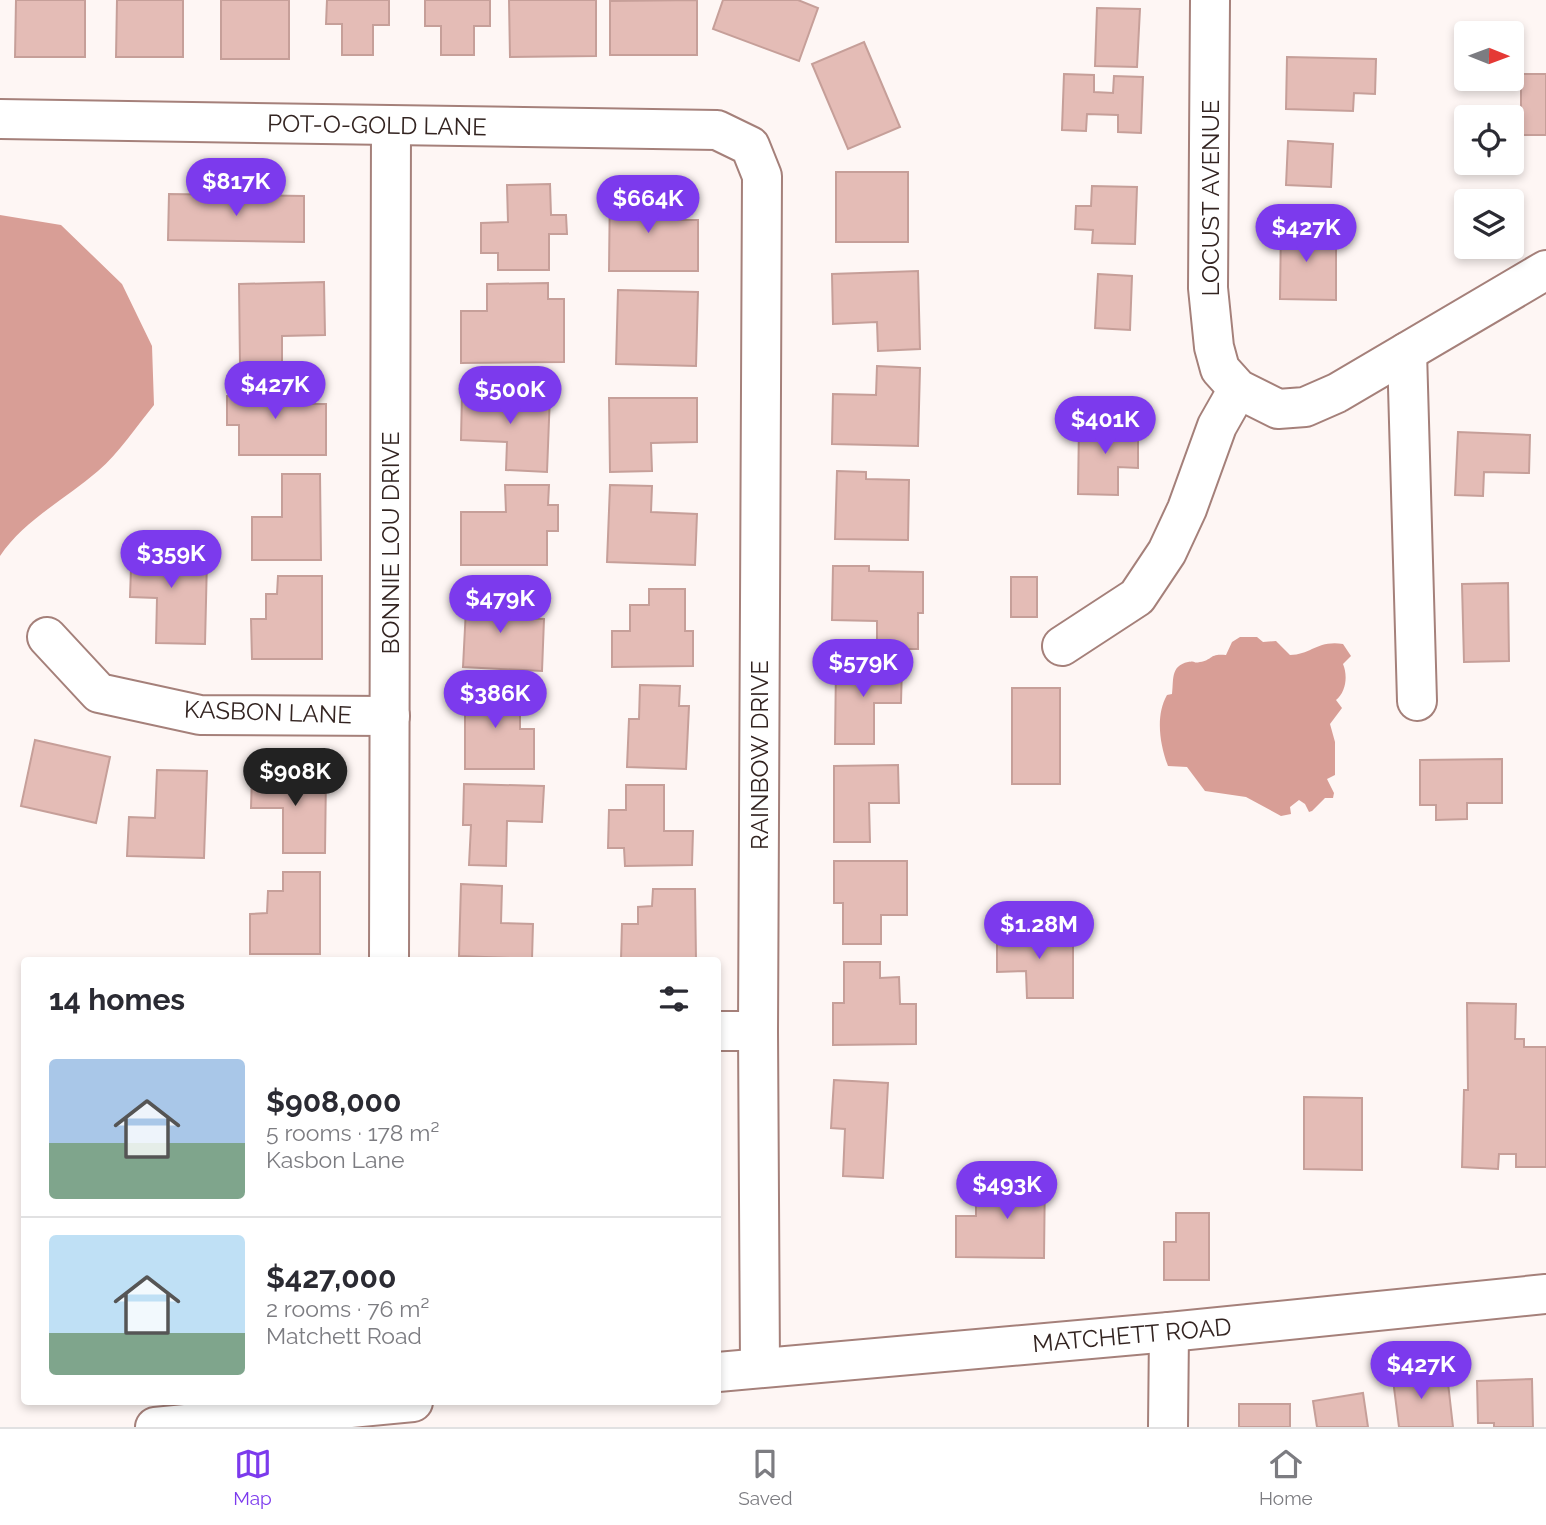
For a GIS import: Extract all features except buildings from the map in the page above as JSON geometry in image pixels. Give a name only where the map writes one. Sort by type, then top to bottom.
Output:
[{"type":"street","name":"LOCUST AVENUE","points":[[1210,0],[1208,288],[1214,347],[1220,369],[1238,389]]},
{"type":"street","name":"POT-O-GOLD LANE","points":[[0,119],[717,130],[750,145]]},
{"type":"street","name":"BONNIE LOU DRIVE","points":[[389,957],[391,126]]},
{"type":"street","name":"RAINBOW DRIVE","points":[[750,145],[762,176],[758,1031],[760,1367]]},
{"type":"street","points":[[1062,646],[1137,597],[1167,552],[1187,509],[1217,426],[1238,389],[1278,409],[1305,407],[1337,393],[1546,270]]},
{"type":"street","points":[[1406,352],[1417,701]]},
{"type":"street","name":"KASBON LANE","points":[[47,637],[99,692],[200,715],[390,716]]},
{"type":"street","points":[[721,1031],[758,1031]]},
{"type":"street","name":"MATCHETT ROAD","points":[[721,1372],[1169,1332],[1546,1294]]},
{"type":"street","points":[[1168,1427],[1169,1332]]},
{"type":"street","points":[[155,1427],[382,1405]]},
{"type":"shaded area","points":[[0,215],[61,225],[122,284],[152,346],[154,405],[106,464],[21,531],[0,556]]},
{"type":"shaded area","points":[[1240,637],[1257,637],[1263,642],[1276,641],[1290,655],[1327,644],[1343,644],[1351,656],[1343,664],[1345,684],[1336,700],[1342,708],[1330,724],[1335,742],[1335,775],[1327,779],[1334,793],[1333,798],[1325,798],[1312,811],[1309,812],[1299,800],[1290,807],[1291,814],[1281,816],[1246,797],[1205,791],[1187,767],[1168,766],[1161,740],[1160,721],[1163,703],[1167,695],[1172,694],[1176,670],[1188,662],[1226,655],[1232,642]]}]
